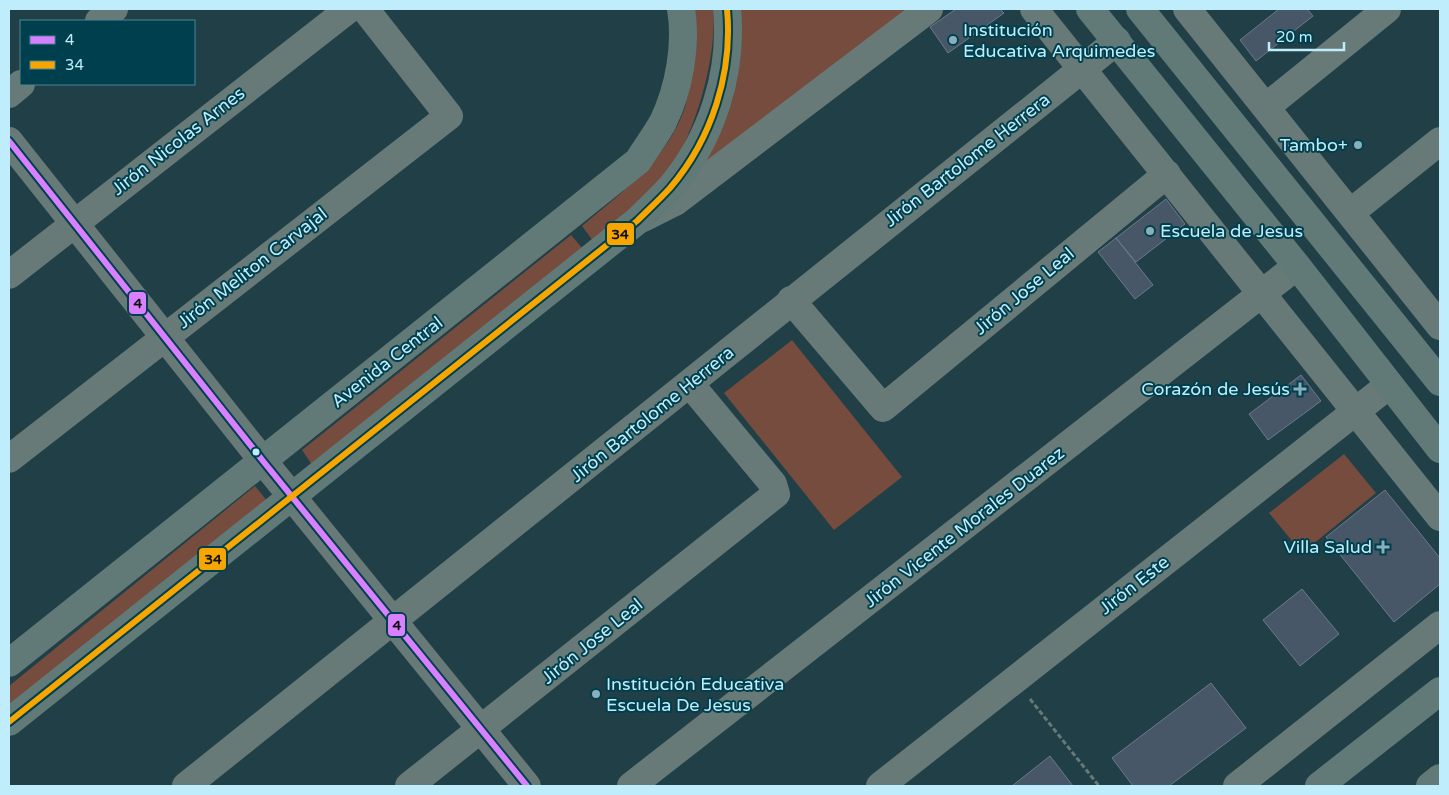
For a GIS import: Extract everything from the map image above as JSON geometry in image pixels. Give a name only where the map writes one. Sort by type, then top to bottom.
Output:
[{"type":"main road","name":"Avenida Central","points":[[9,663],[638,161],[663,122],[679,74],[683,24],[681,9]]},
{"type":"main road","points":[[9,722],[637,221],[670,187],[696,150],[717,107],[727,62],[727,9]]},
{"type":"main road","points":[[1090,9],[1297,266],[1440,449]]},
{"type":"main road","points":[[1140,9],[1440,382]]},
{"type":"main road","points":[[1319,786],[1440,691]]},
{"type":"main road","points":[[1430,786],[1440,778]]},
{"type":"street","points":[[100,20],[114,9]]},
{"type":"street","name":"Jirón Nicolas Arnes","points":[[9,275],[73,223],[349,9]]},
{"type":"street","name":"Jirón Meliton Carvajal","points":[[9,459],[163,336],[449,116],[365,9]]},
{"type":"street","points":[[637,221],[675,202],[928,9]]},
{"type":"street","points":[[1034,9],[1440,517]]},
{"type":"street","points":[[1188,9],[1440,326]]},
{"type":"street","points":[[1266,107],[1387,9]]},
{"type":"street","name":"Jirón Bartolome Herrera","points":[[186,786],[1117,41]]},
{"type":"street","points":[[9,94],[20,85]]},
{"type":"street","points":[[9,141],[292,497],[527,786]]},
{"type":"street","points":[[1350,213],[1440,141]]},
{"type":"street","name":"Jirón Jose Leal","points":[[791,300],[883,408],[1166,174]]},
{"type":"street","name":"Jirón Vicente Morales Duarez","points":[[631,786],[1297,266]]},
{"type":"street","name":"Jirón Jose Leal","points":[[408,786],[776,494],[772,484],[690,384]]},
{"type":"street","name":"Jirón Este","points":[[880,786],[1390,385]]},
{"type":"street","points":[[1237,786],[1440,625]]},
{"type":"path","points":[[1014,679],[1099,786]]},
{"type":"shaded area","points":[[694,9],[713,9],[714,28],[708,73],[702,97],[685,142],[675,162],[648,196],[593,241],[582,226],[642,174],[667,143],[677,126],[685,107],[690,83]]},
{"type":"shaded area","points":[[733,9],[906,9],[689,187]]},
{"type":"shaded area","points":[[571,235],[583,249],[312,465],[302,450]]},
{"type":"shaded area","points":[[792,340],[902,477],[834,530],[724,393]]},
{"type":"shaded area","points":[[1344,454],[1376,493],[1302,553],[1269,513]]},
{"type":"shaded area","points":[[255,486],[268,502],[9,713],[9,686]]},
{"type":"building","name":"Institución Educativa Arquimedes","points":[[956,9],[1000,9],[1004,13],[948,53],[930,27]]},
{"type":"building","points":[[1279,9],[1307,9],[1313,16],[1256,61],[1240,40]]},
{"type":"building","name":"Escuela de Jesus","points":[[1166,199],[1185,224],[1136,262],[1116,238]]},
{"type":"building","points":[[1116,238],[1153,285],[1135,299],[1098,252]]},
{"type":"building","points":[[1301,375],[1321,401],[1268,440],[1249,414]]},
{"type":"building","name":"Villa Salud","points":[[1385,490],[1440,558],[1440,584],[1394,622],[1326,537]]},
{"type":"building","points":[[1302,589],[1339,634],[1300,666],[1263,620]]},
{"type":"building","points":[[1211,683],[1246,728],[1169,786],[1133,786],[1112,758]]},
{"type":"building","points":[[1050,756],[1073,786],[1012,786]]},
{"type":"transit line","name":"34","points":[[9,722],[637,221],[670,188],[685,169],[708,126],[723,80],[727,57],[727,9]]},
{"type":"transit line","name":"4","points":[[9,141],[263,461],[527,786]]},
{"type":"place","name":"Institución Educativa Arquimedes","points":[[953,40]]},
{"type":"place","name":"Tambo+","points":[[1358,145]]},
{"type":"place","name":"Escuela de Jesus","points":[[1150,231]]},
{"type":"place","name":"Corazón de Jesús","points":[[1300,389]]},
{"type":"place","name":"Villa Salud","points":[[1383,547]]},
{"type":"place","name":"Institución Educativa Escuela De Jesus","points":[[596,694]]}]
